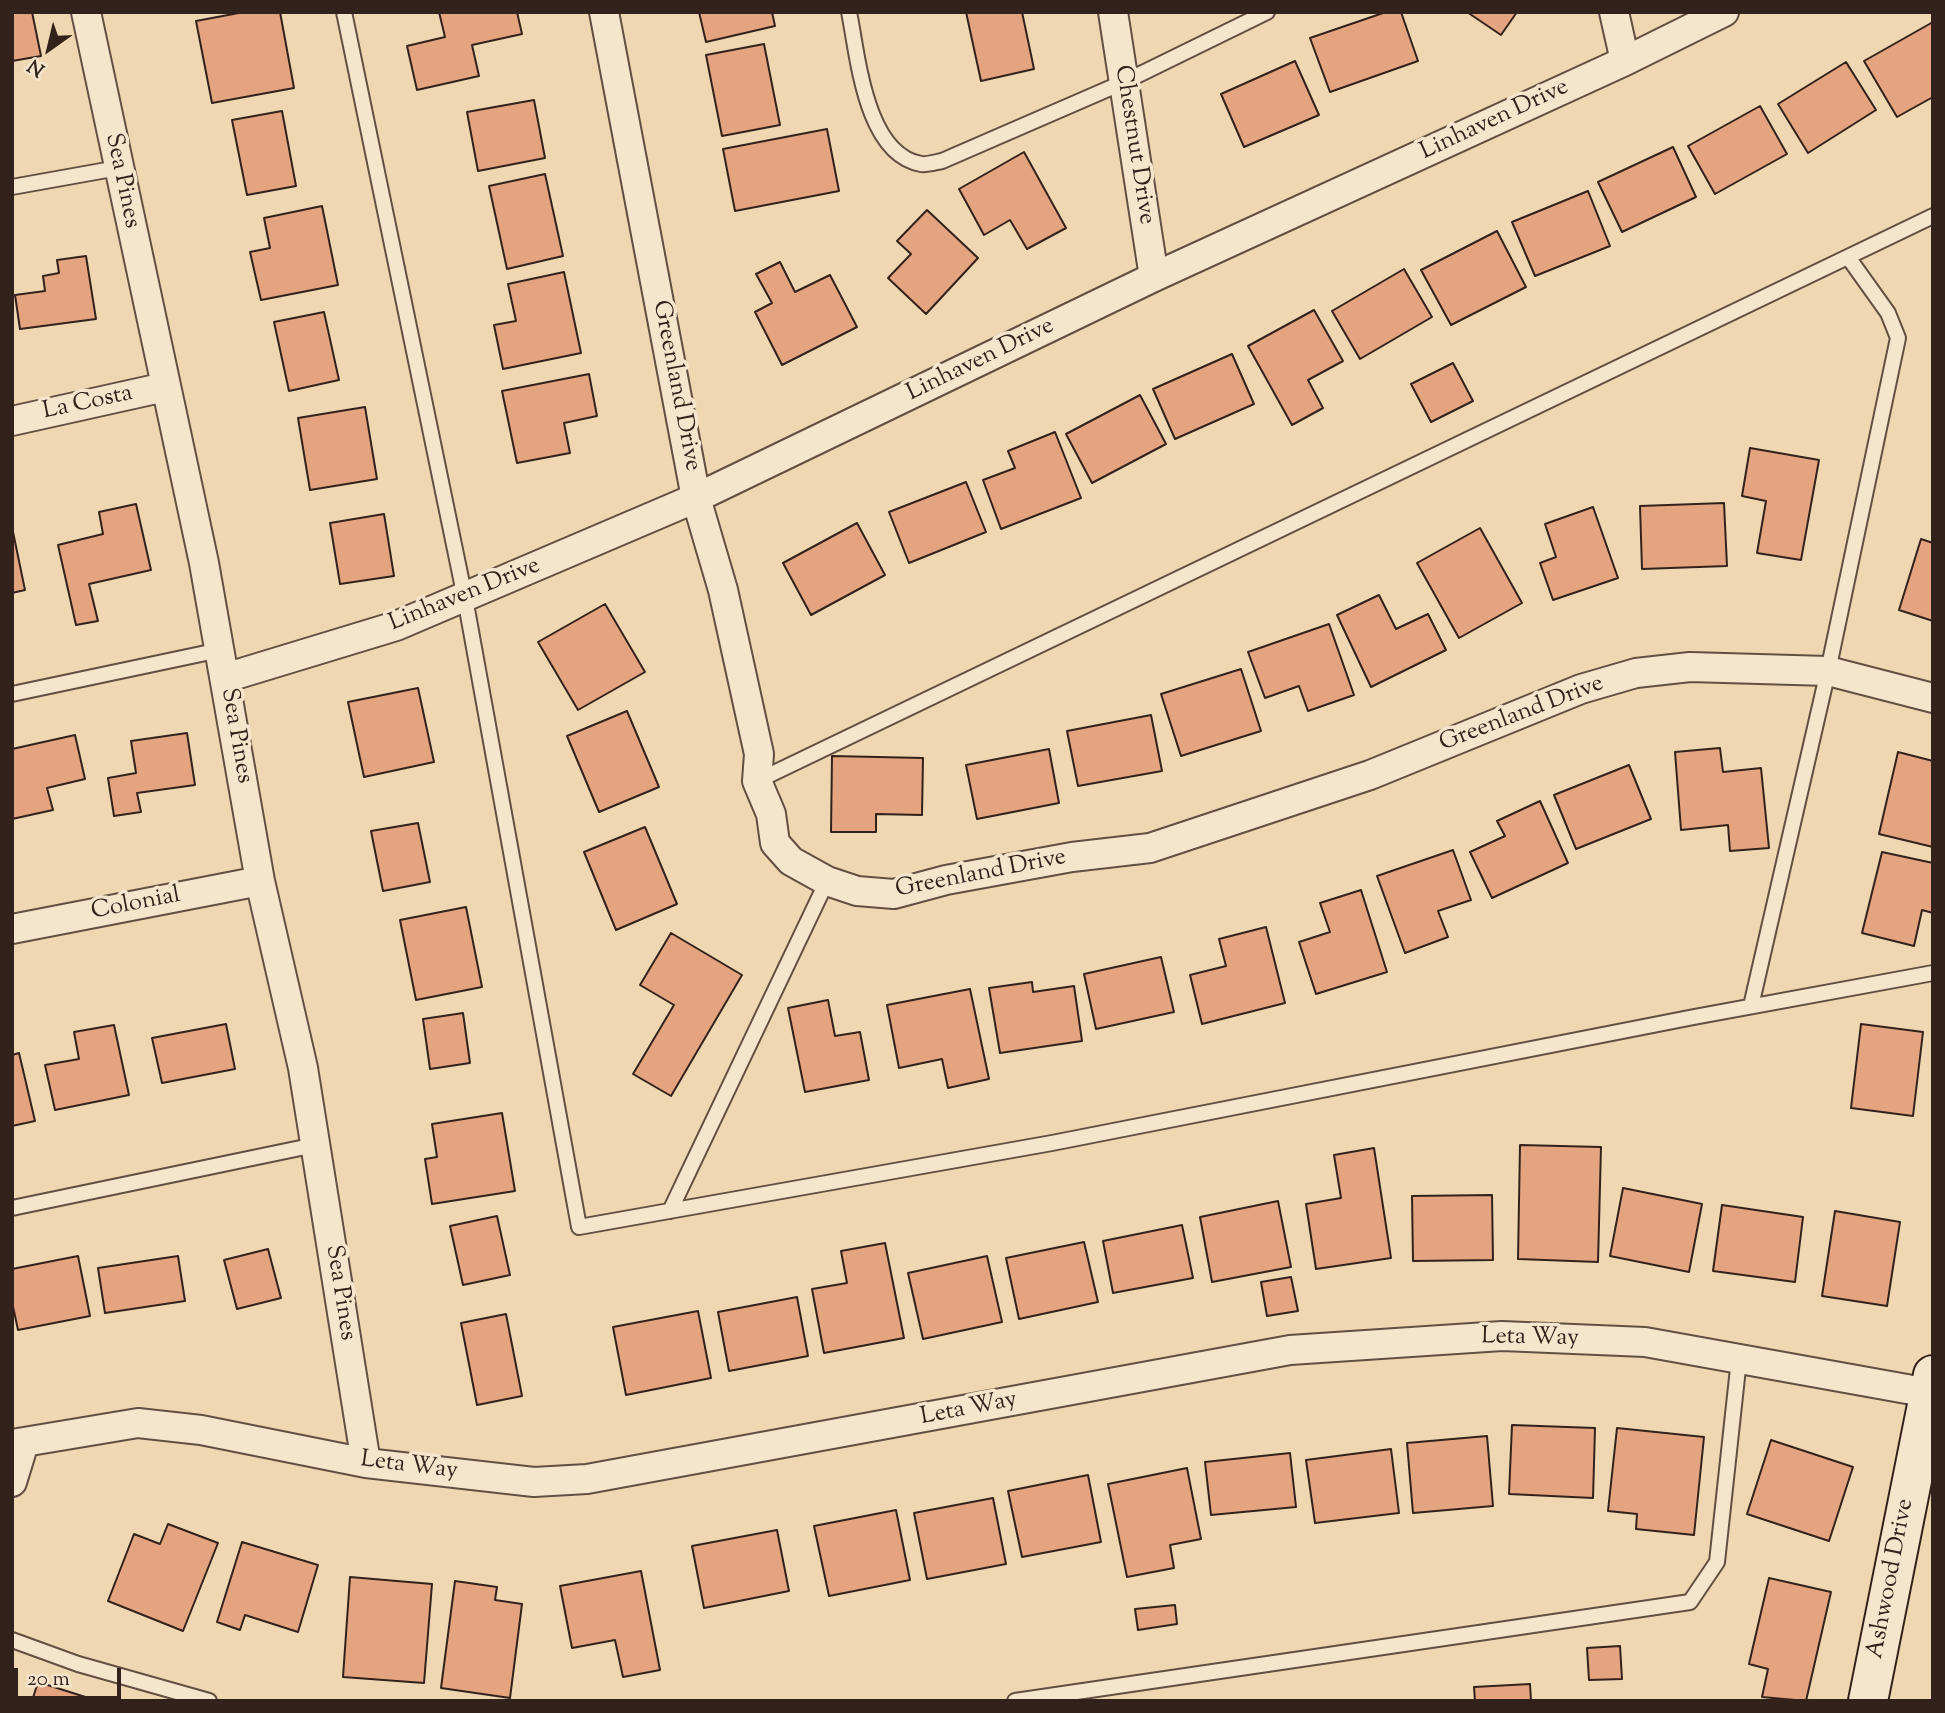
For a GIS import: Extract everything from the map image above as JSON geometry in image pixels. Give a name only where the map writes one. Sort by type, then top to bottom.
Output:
[{"type":"street","name":"Sea Pines","points":[[86,12],[220,650],[260,881],[303,1068],[366,1463]]},
{"type":"street","name":"Greenland Drive","points":[[604,12],[696,498],[723,590],[759,754],[757,781],[771,814],[775,842],[791,861],[827,881],[857,891],[894,894],[971,875],[1150,848],[1370,775],[1581,689],[1636,673],[1690,667],[1828,671],[1933,698]]},
{"type":"street","name":"Chestnut Drive","points":[[1113,12],[1154,277]]},
{"type":"street","points":[[1614,12],[1625,61]]},
{"type":"street","name":"Linhaven Drive","points":[[225,678],[396,626],[696,498],[1154,277],[1625,61],[1724,12]]},
{"type":"street","name":"La Costa","points":[[12,421],[164,387]]},
{"type":"street","name":"Colonial","points":[[12,929],[260,881]]},
{"type":"street","name":"Leta Way","points":[[18,1443],[138,1423],[201,1430],[366,1463],[534,1482],[587,1479],[1290,1350],[1502,1336],[1646,1342],[1739,1359],[1931,1384]]},
{"type":"street","name":"Ashwood Drive","points":[[1868,1701],[1931,1384]]},
{"type":"street","points":[[12,1482],[18,1443]]},
{"type":"lane","points":[[344,12],[465,598],[579,1227],[1052,1143],[1933,973]]},
{"type":"lane","points":[[849,12],[867,104],[883,135],[899,154],[921,164],[942,162],[1124,82],[1267,12]]},
{"type":"lane","points":[[12,187],[118,168]]},
{"type":"lane","points":[[757,781],[1933,216]]},
{"type":"lane","points":[[1751,1006],[1828,671],[1898,338],[1888,313],[1848,257]]},
{"type":"lane","points":[[12,694],[220,650]]},
{"type":"lane","points":[[670,1211],[827,881]]},
{"type":"lane","points":[[12,1208],[315,1145]]},
{"type":"lane","points":[[1015,1701],[1690,1602],[1717,1562],[1739,1359]]},
{"type":"lane","points":[[12,1640],[78,1664],[209,1701]]},
{"type":"building","points":[[12,12],[32,12],[41,56],[12,61]]},
{"type":"building","points":[[244,12],[280,12],[294,88],[212,103],[196,21]]},
{"type":"building","points":[[439,12],[517,12],[522,34],[472,45],[479,76],[417,90],[407,46],[445,37]]},
{"type":"building","points":[[699,12],[772,12],[775,26],[706,42]]},
{"type":"building","points":[[966,12],[1022,12],[1034,69],[981,81]]},
{"type":"building","points":[[1386,12],[1401,12],[1418,61],[1330,92],[1310,38]]},
{"type":"building","points":[[1467,12],[1517,12],[1501,35]]},
{"type":"building","points":[[1933,22],[1933,97],[1897,117],[1864,61]]},
{"type":"building","points":[[764,44],[780,125],[722,136],[706,55]]},
{"type":"building","points":[[1295,61],[1319,115],[1244,147],[1221,94]]},
{"type":"building","points":[[1846,62],[1876,110],[1808,153],[1778,104]]},
{"type":"building","points":[[534,100],[545,158],[478,171],[467,112]]},
{"type":"building","points":[[1760,106],[1787,154],[1715,194],[1688,146]]},
{"type":"building","points":[[282,111],[296,186],[247,195],[232,120]]},
{"type":"building","points":[[827,129],[839,191],[735,211],[723,149]]},
{"type":"building","points":[[1673,147],[1696,197],[1622,232],[1598,182]]},
{"type":"building","points":[[1024,152],[1066,228],[1027,249],[1010,220],[984,235],[959,189]]},
{"type":"building","points":[[545,174],[563,256],[507,269],[489,186]]},
{"type":"building","points":[[1588,191],[1610,246],[1535,276],[1512,222]]},
{"type":"building","points":[[322,206],[338,285],[261,300],[250,252],[270,248],[264,218]]},
{"type":"building","points":[[927,210],[978,258],[926,314],[888,278],[911,254],[897,241]]},
{"type":"building","points":[[1497,231],[1526,287],[1451,325],[1421,270]]},
{"type":"building","points":[[86,256],[96,319],[20,329],[15,295],[45,291],[43,276],[59,273],[57,260]]},
{"type":"building","points":[[780,262],[795,292],[830,275],[857,327],[782,365],[755,312],[772,303],[756,274]]},
{"type":"building","points":[[1404,269],[1432,317],[1360,359],[1332,311]]},
{"type":"building","points":[[564,272],[581,353],[503,369],[494,325],[516,321],[508,284]]},
{"type":"building","points":[[1314,310],[1343,361],[1308,380],[1323,408],[1292,425],[1248,346]]},
{"type":"building","points":[[324,312],[339,380],[289,391],[274,322]]},
{"type":"building","points":[[1232,354],[1254,404],[1175,439],[1153,389]]},
{"type":"building","points":[[1453,363],[1473,401],[1431,422],[1411,384]]},
{"type":"building","points":[[589,374],[597,416],[564,423],[570,453],[517,463],[502,391]]},
{"type":"building","points":[[1140,395],[1166,444],[1092,483],[1066,434]]},
{"type":"building","points":[[365,407],[377,479],[310,490],[298,418]]},
{"type":"building","points":[[1055,432],[1081,498],[1001,529],[983,480],[1015,468],[1008,451]]},
{"type":"building","points":[[1750,448],[1819,460],[1801,560],[1757,553],[1766,501],[1742,496]]},
{"type":"building","points":[[966,482],[986,532],[909,563],[889,512]]},
{"type":"building","points":[[1724,503],[1727,566],[1642,569],[1640,506]]},
{"type":"building","points":[[136,504],[151,570],[89,584],[98,621],[76,625],[58,545],[103,534],[99,512]]},
{"type":"building","points":[[1593,507],[1618,578],[1553,600],[1540,563],[1556,557],[1545,524]]},
{"type":"building","points":[[384,514],[394,576],[340,584],[330,523]]},
{"type":"building","points":[[857,523],[885,575],[811,615],[783,563]]},
{"type":"building","points":[[12,527],[25,590],[12,593]]},
{"type":"building","points":[[1480,528],[1522,603],[1459,638],[1417,563]]},
{"type":"building","points":[[1921,539],[1933,543],[1933,621],[1899,610]]},
{"type":"building","points":[[1379,595],[1396,629],[1428,614],[1446,650],[1371,687],[1337,615]]},
{"type":"building","points":[[605,604],[645,672],[578,710],[538,642]]},
{"type":"building","points":[[1329,624],[1354,695],[1308,711],[1299,686],[1265,698],[1248,652]]},
{"type":"building","points":[[1241,669],[1261,731],[1181,756],[1161,694]]},
{"type":"building","points":[[418,688],[434,762],[364,777],[348,702]]},
{"type":"building","points":[[627,711],[659,787],[599,812],[567,736]]},
{"type":"building","points":[[1151,715],[1162,771],[1078,786],[1067,731]]},
{"type":"building","points":[[187,733],[195,785],[137,793],[141,812],[114,816],[108,778],[136,773],[131,741]]},
{"type":"building","points":[[75,735],[85,779],[47,788],[53,810],[12,819],[12,749]]},
{"type":"building","points":[[1720,748],[1723,772],[1761,768],[1769,848],[1730,851],[1728,825],[1681,830],[1675,752]]},
{"type":"building","points":[[1049,749],[1059,803],[977,819],[966,765]]},
{"type":"building","points":[[1898,752],[1933,761],[1933,847],[1879,834]]},
{"type":"building","points":[[832,756],[923,758],[922,815],[876,814],[876,832],[831,832]]},
{"type":"building","points":[[1629,765],[1651,819],[1576,849],[1554,795]]},
{"type":"building","points":[[1540,801],[1568,863],[1492,898],[1470,852],[1505,836],[1497,821]]},
{"type":"building","points":[[418,823],[430,882],[383,891],[371,831]]},
{"type":"building","points":[[645,827],[677,904],[616,930],[584,852]]},
{"type":"building","points":[[1453,850],[1471,900],[1438,911],[1448,937],[1405,953],[1377,876]]},
{"type":"building","points":[[1882,852],[1933,863],[1933,913],[1922,910],[1914,946],[1862,933]]},
{"type":"building","points":[[1361,890],[1387,972],[1316,994],[1299,942],[1330,932],[1320,903]]},
{"type":"building","points":[[466,907],[482,987],[416,1000],[400,920]]},
{"type":"building","points":[[1266,927],[1285,1003],[1202,1024],[1190,975],[1226,966],[1219,939]]},
{"type":"building","points":[[671,933],[742,975],[671,1096],[633,1074],[674,1005],[640,985]]},
{"type":"building","points":[[1161,957],[1174,1012],[1096,1029],[1084,974]]},
{"type":"building","points":[[1032,982],[1033,992],[1074,986],[1082,1041],[1000,1053],[989,988]]},
{"type":"building","points":[[970,989],[989,1079],[948,1088],[942,1059],[899,1068],[887,1005]]},
{"type":"building","points":[[828,1000],[835,1036],[860,1032],[869,1080],[805,1092],[788,1008]]},
{"type":"building","points":[[463,1013],[470,1063],[430,1069],[423,1019]]},
{"type":"building","points":[[226,1024],[235,1069],[162,1083],[152,1038]]},
{"type":"building","points":[[1861,1024],[1923,1032],[1913,1116],[1851,1108]]},
{"type":"building","points":[[114,1025],[129,1095],[55,1110],[45,1065],[79,1059],[74,1032]]},
{"type":"building","points":[[19,1053],[35,1121],[12,1126],[12,1055]]},
{"type":"building","points":[[502,1113],[515,1191],[432,1204],[425,1159],[437,1157],[432,1124]]},
{"type":"building","points":[[1520,1145],[1601,1147],[1598,1262],[1518,1259]]},
{"type":"building","points":[[1374,1148],[1391,1258],[1316,1269],[1306,1204],[1341,1198],[1334,1155]]},
{"type":"building","points":[[1623,1188],[1702,1204],[1689,1272],[1610,1256]]},
{"type":"building","points":[[1492,1195],[1493,1260],[1413,1261],[1412,1196]]},
{"type":"building","points":[[1278,1201],[1291,1267],[1212,1282],[1200,1217]]},
{"type":"building","points":[[1722,1205],[1803,1217],[1795,1282],[1713,1271]]},
{"type":"building","points":[[1835,1211],[1900,1222],[1887,1306],[1822,1296]]},
{"type":"building","points":[[497,1216],[510,1275],[463,1285],[450,1226]]},
{"type":"building","points":[[1182,1225],[1193,1278],[1113,1293],[1103,1241]]},
{"type":"building","points":[[1084,1242],[1098,1302],[1019,1319],[1006,1258]]},
{"type":"building","points":[[885,1243],[904,1338],[824,1353],[812,1289],[847,1283],[841,1251]]},
{"type":"building","points":[[268,1249],[281,1298],[237,1309],[224,1260]]},
{"type":"building","points":[[78,1256],[90,1316],[18,1330],[12,1302],[12,1269]]},
{"type":"building","points":[[178,1256],[185,1301],[105,1313],[98,1268]]},
{"type":"building","points":[[987,1256],[1002,1322],[923,1339],[908,1273]]},
{"type":"building","points":[[1291,1277],[1298,1311],[1267,1316],[1261,1282]]},
{"type":"building","points":[[797,1297],[808,1356],[729,1371],[718,1312]]},
{"type":"building","points":[[698,1311],[711,1378],[626,1395],[613,1327]]},
{"type":"building","points":[[506,1314],[522,1396],[477,1405],[461,1323]]},
{"type":"building","points":[[1512,1425],[1595,1428],[1593,1498],[1509,1494]]},
{"type":"building","points":[[1617,1428],[1704,1437],[1694,1535],[1636,1529],[1637,1514],[1608,1511]]},
{"type":"building","points":[[1487,1436],[1493,1506],[1413,1513],[1407,1443]]},
{"type":"building","points":[[1771,1440],[1853,1467],[1829,1541],[1747,1514]]},
{"type":"building","points":[[1391,1449],[1399,1513],[1315,1523],[1306,1460]]},
{"type":"building","points":[[1290,1453],[1296,1507],[1211,1515],[1205,1462]]},
{"type":"building","points":[[1187,1468],[1201,1539],[1170,1545],[1174,1568],[1127,1577],[1108,1484]]},
{"type":"building","points":[[1088,1475],[1101,1542],[1022,1557],[1008,1491]]},
{"type":"building","points":[[993,1498],[1006,1564],[927,1579],[914,1513]]},
{"type":"building","points":[[896,1510],[910,1580],[829,1596],[814,1526]]},
{"type":"building","points":[[168,1524],[218,1543],[183,1631],[108,1601],[134,1534],[160,1544]]},
{"type":"building","points":[[777,1530],[789,1591],[704,1608],[692,1546]]},
{"type":"building","points":[[242,1542],[318,1565],[298,1632],[245,1615],[240,1630],[217,1622]]},
{"type":"building","points":[[641,1571],[660,1670],[623,1677],[615,1640],[572,1648],[560,1586]]},
{"type":"building","points":[[350,1577],[432,1584],[424,1683],[343,1677]]},
{"type":"building","points":[[1769,1578],[1831,1592],[1806,1701],[1762,1697],[1768,1669],[1749,1664]]},
{"type":"building","points":[[455,1581],[497,1587],[495,1600],[522,1604],[510,1698],[441,1688]]},
{"type":"building","points":[[1175,1605],[1177,1624],[1138,1630],[1135,1609]]},
{"type":"building","points":[[1620,1646],[1622,1679],[1589,1680],[1587,1648]]},
{"type":"building","points":[[38,1682],[98,1701],[32,1701]]},
{"type":"building","points":[[1530,1684],[1531,1701],[1475,1701],[1474,1687]]}]
